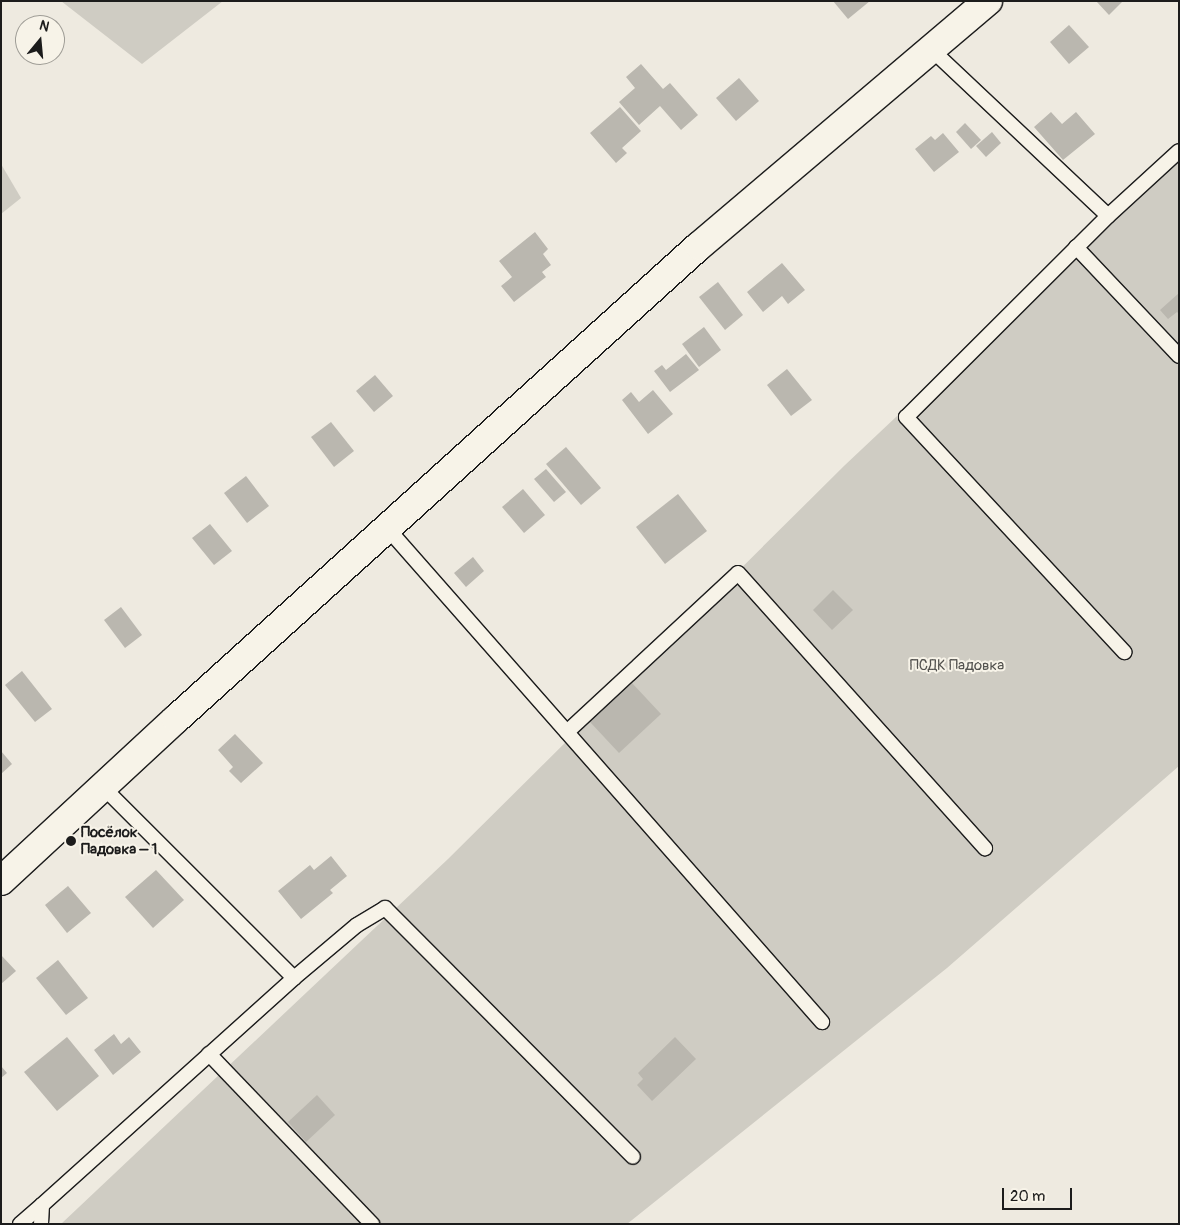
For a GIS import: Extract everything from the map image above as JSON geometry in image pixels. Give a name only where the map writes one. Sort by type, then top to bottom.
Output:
[{"type":"street","points":[[1,881],[102,787],[699,246],[988,1]]},
{"type":"lane","points":[[932,49],[1108,216]]},
{"type":"lane","points":[[1124,652],[906,417],[1108,216],[1179,150]]},
{"type":"lane","points":[[1076,248],[1179,356]]},
{"type":"lane","points":[[388,529],[822,1022]]},
{"type":"lane","points":[[566,732],[738,573],[985,848]]},
{"type":"lane","points":[[102,787],[294,978]]},
{"type":"lane","points":[[20,1224],[294,978],[357,925],[385,908],[633,1157]]},
{"type":"lane","points":[[209,1054],[372,1224]]},
{"type":"lane","points":[[42,1205],[42,1224]]},
{"type":"green space","points":[[61,1],[223,1],[142,64]]},
{"type":"green space","name":"ПСДК Падовка","points":[[1179,151],[1179,766],[947,968],[627,1224],[61,1224],[448,859],[845,465]]},
{"type":"green space","points":[[1,164],[21,198],[1,214]]},
{"type":"building","points":[[833,1],[870,1],[848,19]]},
{"type":"building","points":[[1096,1],[1123,1],[1109,15]]},
{"type":"building","points":[[1069,25],[1089,47],[1069,64],[1050,42]]},
{"type":"building","points":[[641,64],[663,89],[670,83],[698,115],[681,130],[660,106],[639,125],[619,102],[635,88],[626,77]]},
{"type":"building","points":[[739,78],[759,101],[736,121],[716,98]]},
{"type":"building","points":[[620,107],[641,131],[622,148],[627,153],[616,163],[590,133]]},
{"type":"building","points":[[1051,112],[1062,124],[1076,112],[1095,134],[1063,160],[1034,127]]},
{"type":"building","points":[[965,123],[981,140],[971,149],[956,132]]},
{"type":"building","points":[[992,132],[1001,143],[986,157],[976,146]]},
{"type":"building","points":[[943,133],[959,152],[934,172],[915,149],[931,136],[935,140]]},
{"type":"building","points":[[535,232],[548,249],[543,254],[551,265],[542,272],[546,277],[514,302],[501,286],[512,277],[499,261]]},
{"type":"building","points":[[782,263],[805,290],[788,304],[782,296],[763,312],[747,292]]},
{"type":"building","points":[[718,282],[743,315],[725,330],[699,297]]},
{"type":"building","points":[[1179,293],[1179,314],[1177,312],[1168,319],[1160,310]]},
{"type":"building","points":[[704,327],[721,350],[699,367],[682,344]]},
{"type":"building","points":[[686,354],[699,370],[670,392],[654,371],[662,365],[666,370]]},
{"type":"building","points":[[787,369],[812,400],[791,416],[767,385]]},
{"type":"building","points":[[375,375],[393,396],[374,412],[356,391]]},
{"type":"building","points":[[653,390],[673,414],[648,434],[622,400],[631,392],[639,402]]},
{"type":"building","points":[[331,422],[354,451],[334,467],[311,437]]},
{"type":"building","points":[[566,447],[601,488],[581,505],[546,464]]},
{"type":"building","points":[[546,469],[566,492],[554,502],[534,479]]},
{"type":"building","points":[[246,476],[269,506],[247,523],[224,493]]},
{"type":"building","points":[[523,489],[545,515],[524,533],[502,507]]},
{"type":"building","points":[[678,494],[707,531],[665,564],[636,527]]},
{"type":"building","points":[[210,524],[232,551],[214,565],[192,538]]},
{"type":"building","points":[[473,557],[484,571],[466,587],[454,573]]},
{"type":"building","points":[[833,590],[853,610],[832,630],[813,610]]},
{"type":"building","points":[[121,607],[142,635],[125,648],[104,620]]},
{"type":"building","points":[[22,671],[52,709],[35,722],[5,685]]},
{"type":"building","points":[[632,683],[661,714],[619,753],[590,722]]},
{"type":"building","points":[[235,734],[263,763],[241,783],[229,771],[233,767],[218,750]]},
{"type":"building","points":[[1,751],[12,764],[1,774]]},
{"type":"building","points":[[331,856],[347,876],[330,890],[333,893],[301,919],[278,891],[310,865],[314,870]]},
{"type":"building","points":[[156,870],[184,900],[153,928],[125,897]]},
{"type":"building","points":[[68,886],[91,913],[67,933],[45,905]]},
{"type":"building","points":[[1,955],[16,971],[1,984]]},
{"type":"building","points":[[58,960],[88,998],[66,1015],[36,978]]},
{"type":"building","points":[[114,1034],[121,1044],[129,1037],[141,1052],[113,1075],[94,1050]]},
{"type":"building","points":[[67,1037],[99,1076],[57,1111],[24,1072]]},
{"type":"building","points":[[675,1037],[696,1059],[652,1101],[637,1085],[643,1079],[638,1073]]},
{"type":"building","points":[[1,1066],[7,1073],[1,1078]]},
{"type":"building","points":[[317,1095],[335,1115],[306,1142],[288,1122]]},
{"type":"place","name":"Посёлок Падовка – 1","points":[[71,841]]}]
